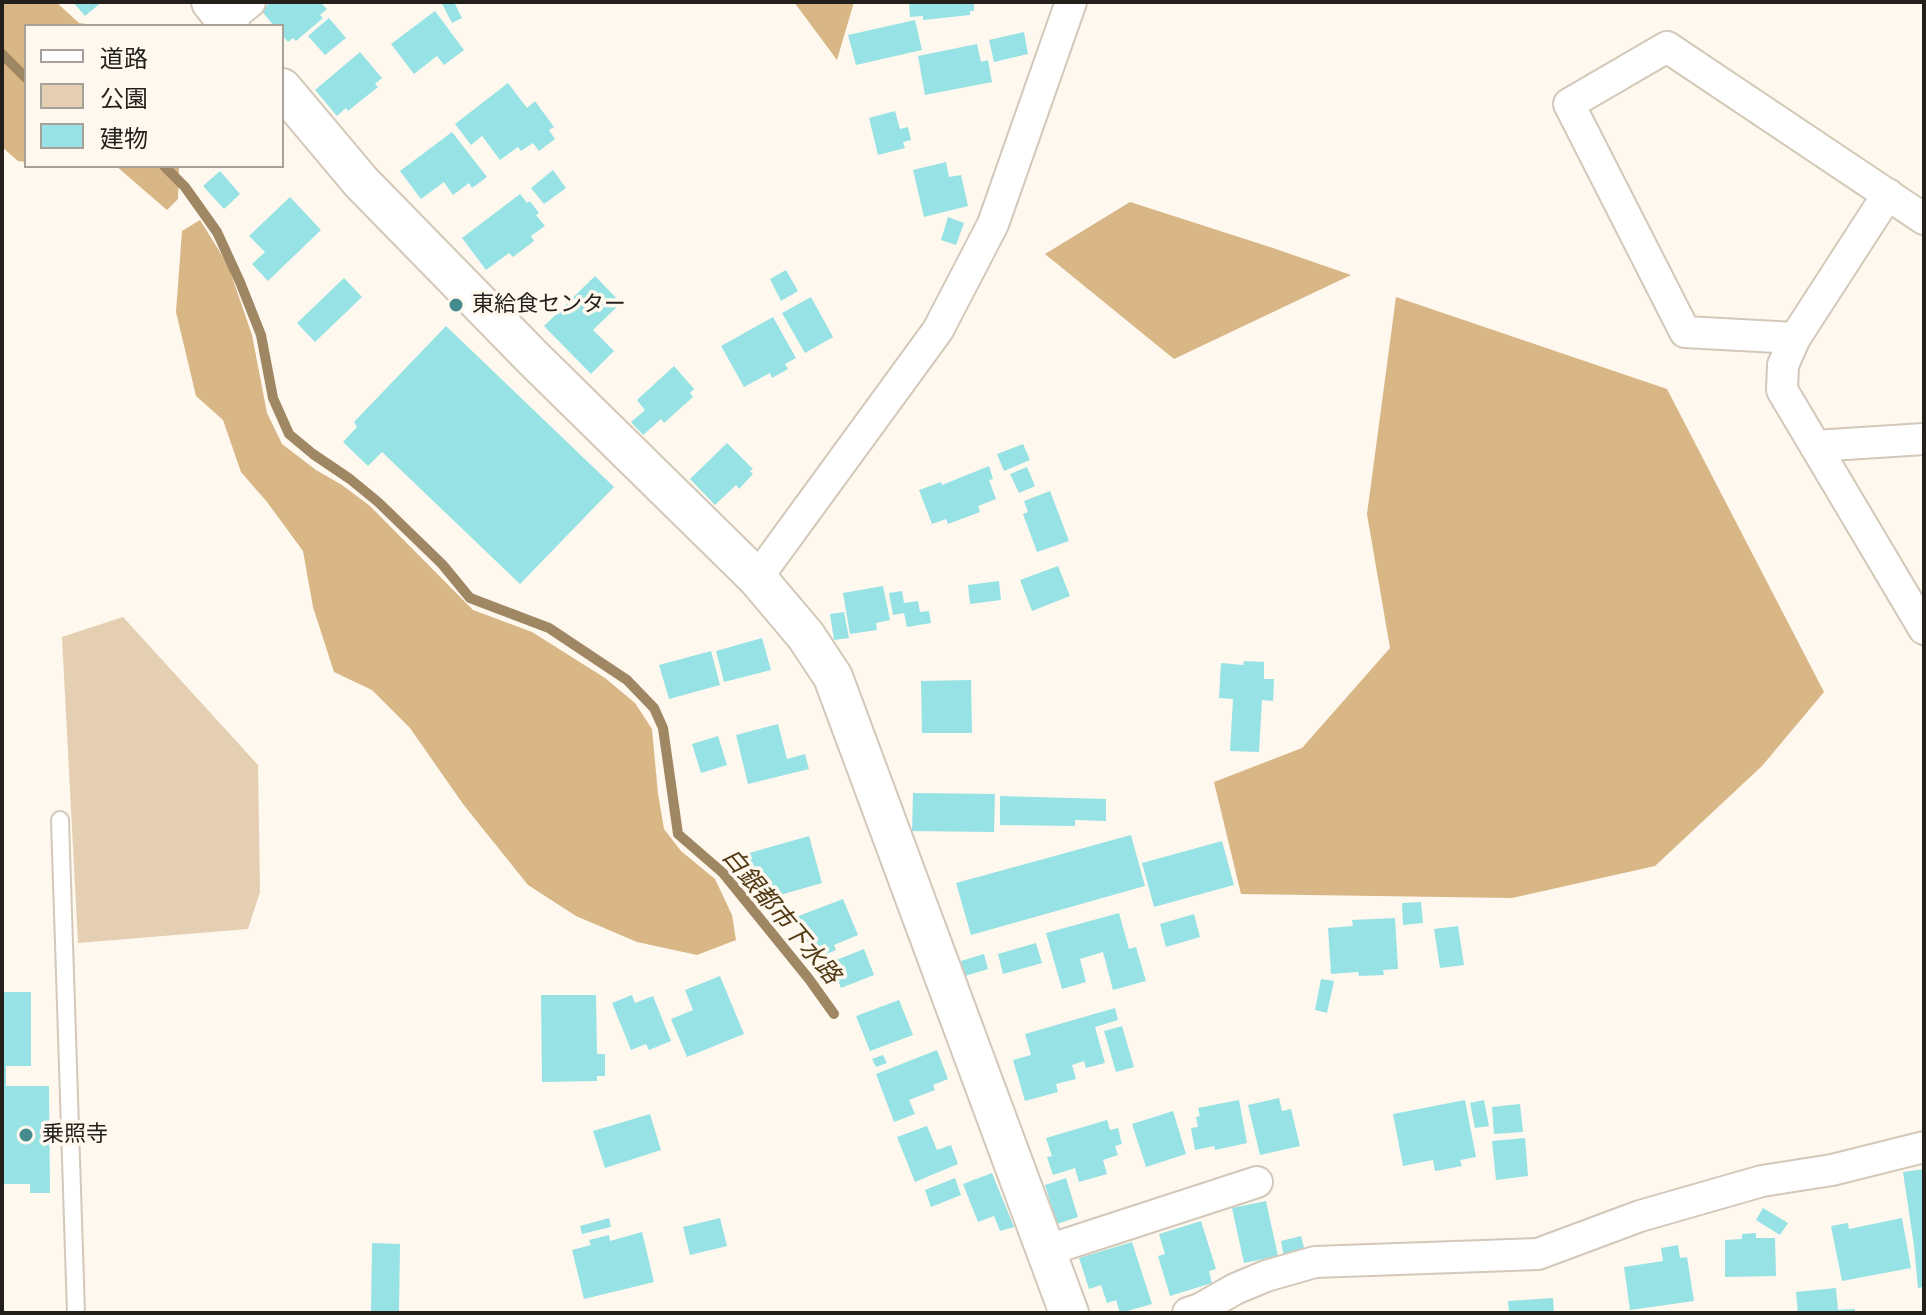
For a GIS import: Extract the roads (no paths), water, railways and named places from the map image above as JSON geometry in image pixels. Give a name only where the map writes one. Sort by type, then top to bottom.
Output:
[{"type":"street","points":[[757,578],[938,330],[993,224],[1071,2]]},
{"type":"street","points":[[1795,338],[1685,332],[1569,104],[1667,47],[1924,219]]},
{"type":"street","points":[[284,90],[361,182],[534,359],[757,578],[806,636],[833,677],[1069,1313]]},
{"type":"street","points":[[1888,194],[1795,338],[1783,365],[1782,390],[1924,629]]},
{"type":"street","points":[[1815,446],[1924,439]]},
{"type":"street","points":[[1188,1313],[1266,1276],[1315,1262],[1538,1254],[1640,1216],[1762,1181],[1832,1170],[1924,1147]]},
{"type":"street","points":[[1045,1251],[1257,1182]]},
{"type":"lane","points":[[60,820],[76,1313]]},
{"type":"waterway","name":"白銀都市下水路","points":[[2,54],[24,76]]},
{"type":"waterway","name":"白銀都市下水路","points":[[166,168],[185,187],[217,232],[261,335],[273,398],[289,434],[378,502],[442,564],[470,598],[549,628],[627,680],[654,708],[663,728],[678,834],[723,873],[834,1014]]},
{"type":"place","name":"東給食センター","points":[[456,305]]},
{"type":"place","name":"乗照寺","points":[[26,1135]]}]
